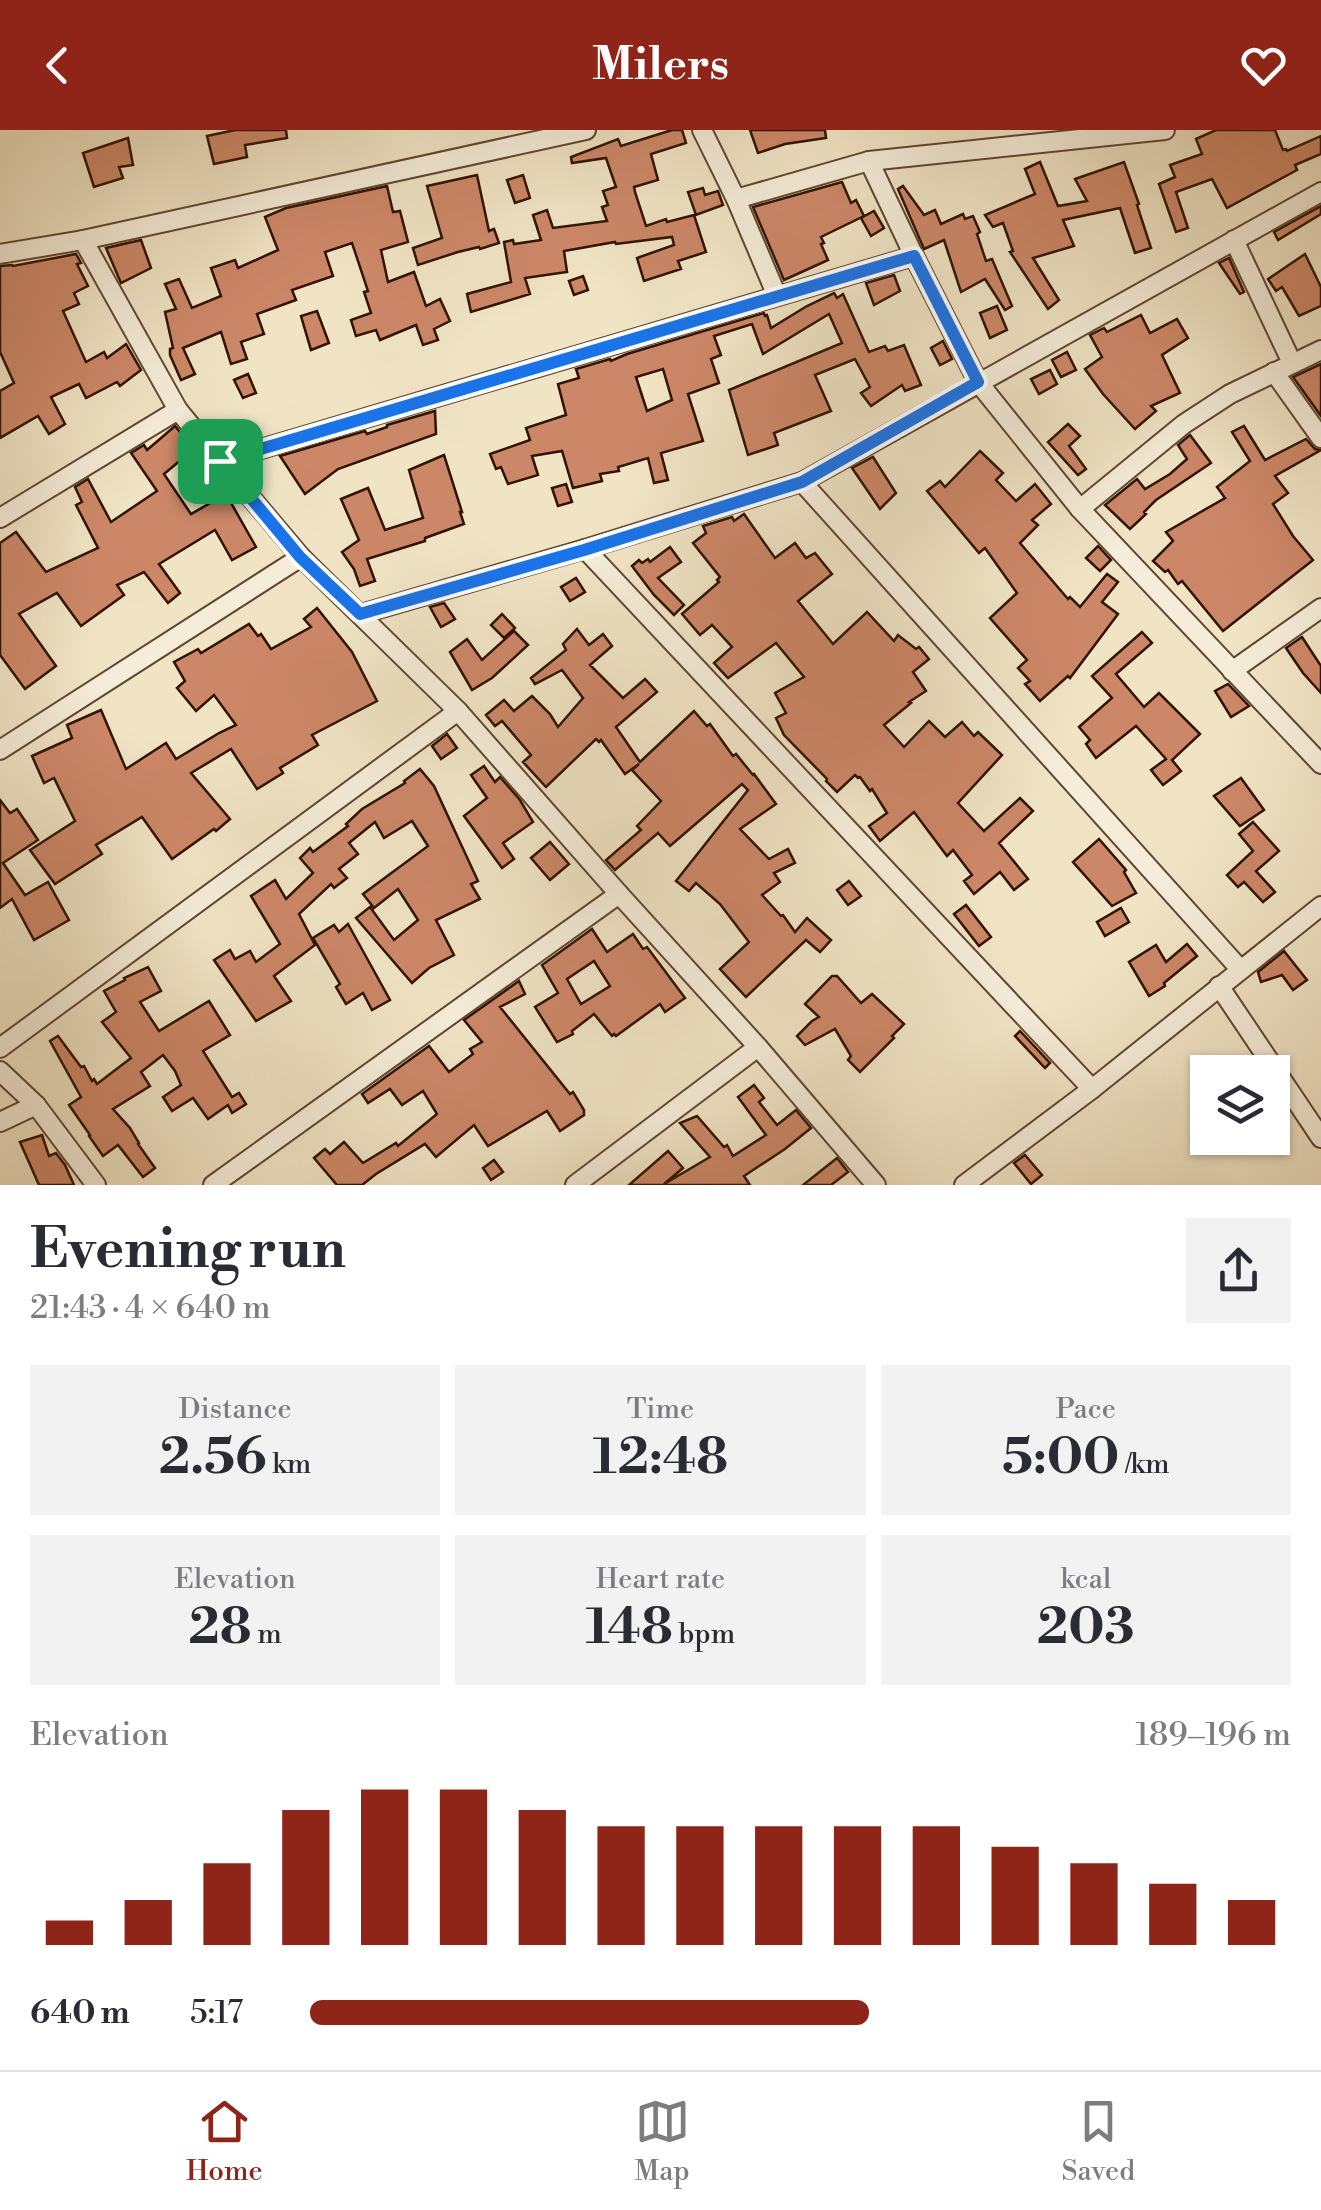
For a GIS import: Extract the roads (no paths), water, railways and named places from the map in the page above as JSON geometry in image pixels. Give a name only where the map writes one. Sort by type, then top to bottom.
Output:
[{"type":"street","points":[[0,254],[82,240],[586,130]]},
{"type":"street","points":[[702,130],[777,296]]},
{"type":"street","points":[[736,199],[869,161],[1165,130]]},
{"type":"street","points":[[869,161],[978,382],[1080,508],[1321,764]]},
{"type":"street","points":[[360,614],[802,482],[1321,192]]},
{"type":"street","points":[[82,240],[178,410],[300,557],[458,711],[876,1185]]},
{"type":"street","points":[[1234,240],[1292,363]]},
{"type":"street","points":[[220,461],[914,256]]},
{"type":"street","points":[[1080,508],[1184,424],[1230,394],[1321,350]]},
{"type":"street","points":[[1274,372],[1321,438]]},
{"type":"street","points":[[0,518],[178,410]]},
{"type":"street","points":[[802,482],[1240,969]]},
{"type":"street","points":[[584,550],[1092,1088]]},
{"type":"street","points":[[0,750],[300,557]]},
{"type":"street","points":[[1232,671],[1321,608]]},
{"type":"street","points":[[0,1048],[458,711]]},
{"type":"street","points":[[213,1185],[619,894]]},
{"type":"street","points":[[964,1185],[1321,906]]},
{"type":"street","points":[[1219,986],[1321,1138]]},
{"type":"street","points":[[576,1185],[758,1047]]},
{"type":"street","points":[[0,1071],[36,1105],[96,1185]]},
{"type":"street","points":[[0,1122],[36,1105]]}]
